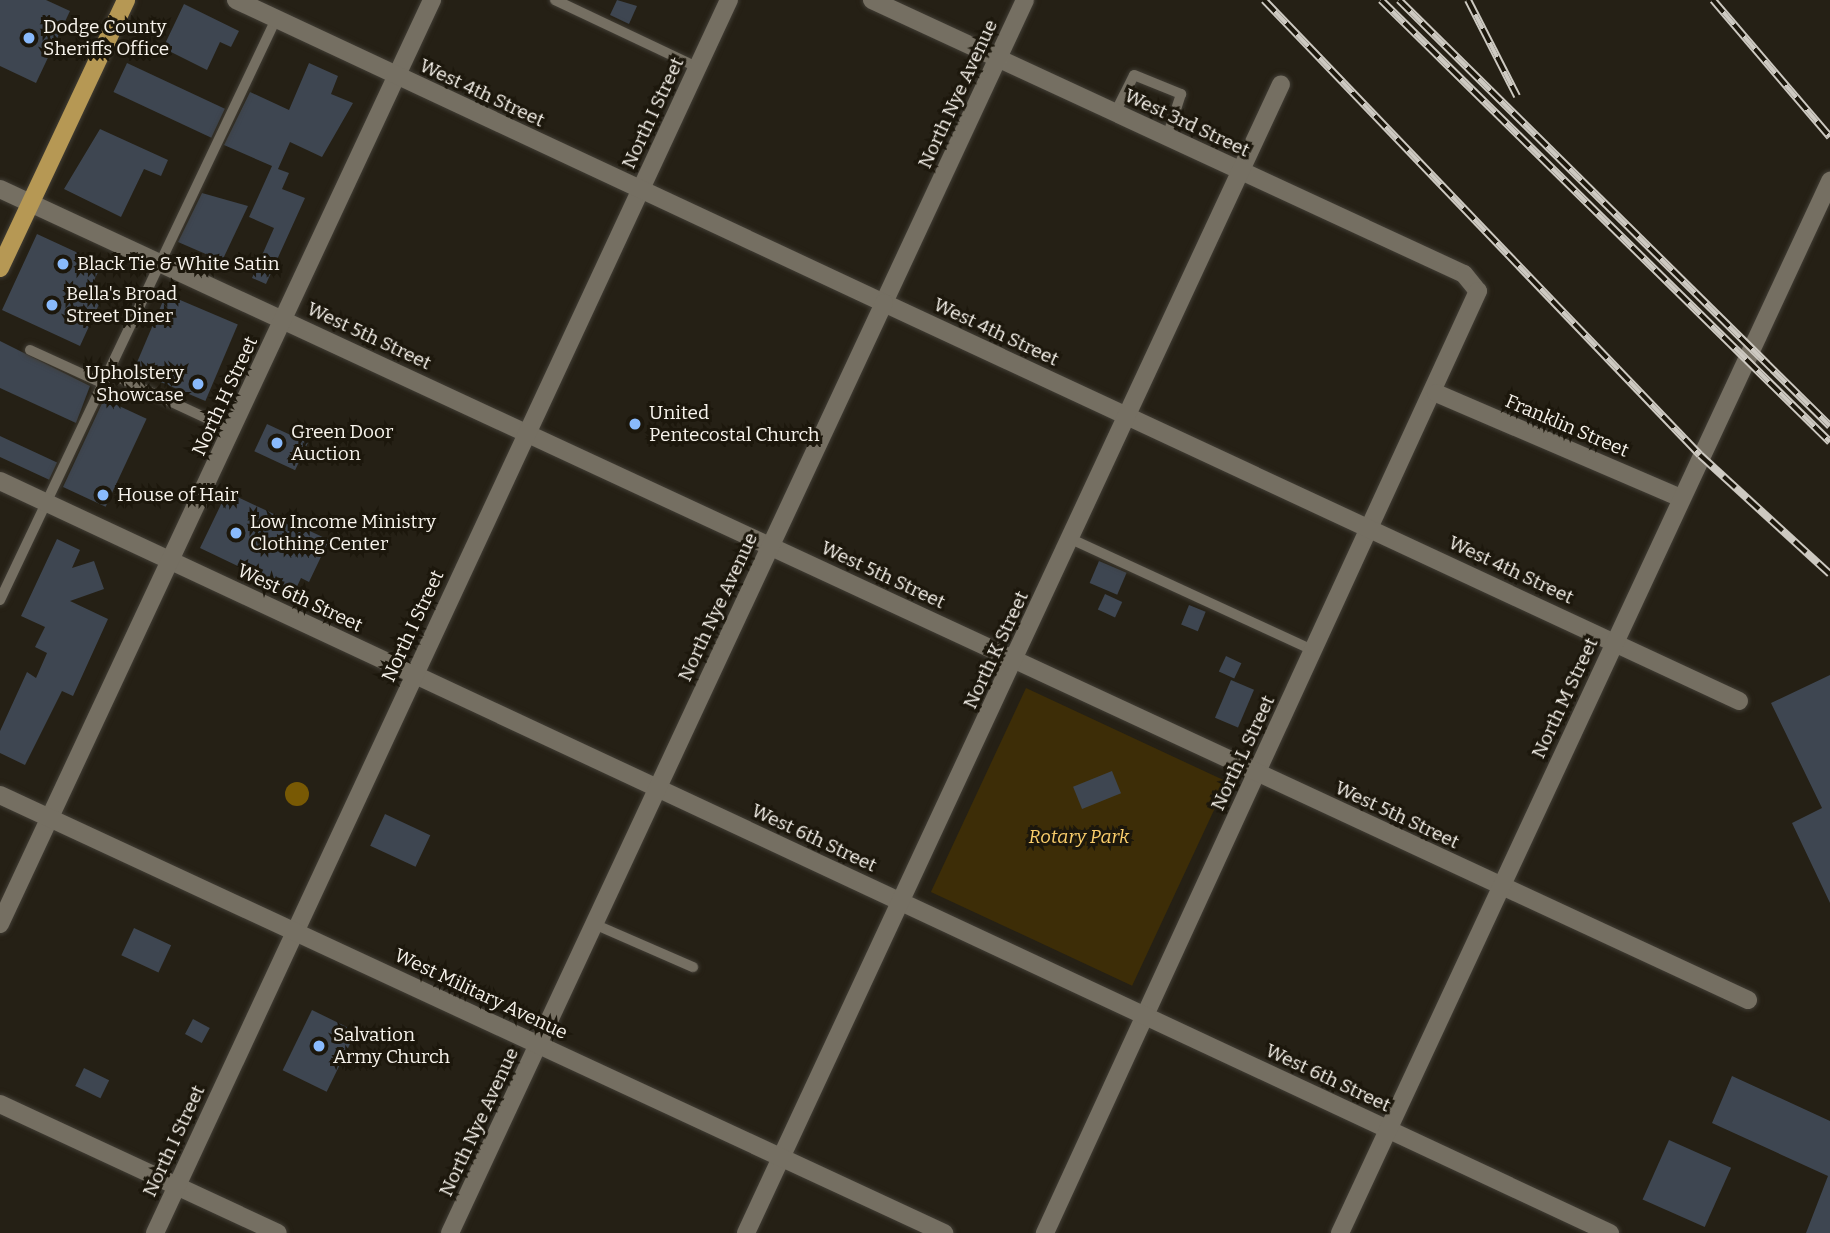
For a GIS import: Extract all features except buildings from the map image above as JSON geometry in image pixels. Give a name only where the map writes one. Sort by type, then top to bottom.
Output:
[{"type":"main road","points":[[0,268],[126,0]]},
{"type":"street","name":"West 4th Street","points":[[236,0],[640,191],[1128,415],[1739,701]]},
{"type":"street","name":"North H Street","points":[[0,924],[432,0]]},
{"type":"street","name":"North I Street","points":[[155,1233],[729,0]]},
{"type":"street","name":"West 3rd Street","points":[[872,0],[1464,274],[1478,291]]},
{"type":"street","name":"North Nye Avenue","points":[[450,1233],[1025,0]]},
{"type":"street","name":"North K Street","points":[[746,1233],[1015,660],[1281,83]]},
{"type":"street","name":"North M Street","points":[[1340,1233],[1830,181]]},
{"type":"street","name":"West 5th Street","points":[[0,189],[1748,1000]]},
{"type":"street","name":"North L Street","points":[[1045,1233],[1436,393],[1478,291]]},
{"type":"street","name":"Franklin Street","points":[[1436,393],[1681,498]]},
{"type":"street","name":"West 6th Street","points":[[0,481],[1610,1233]]},
{"type":"street","name":"West Military Avenue","points":[[0,794],[944,1233]]},
{"type":"street","points":[[0,1104],[278,1233]]},
{"type":"lane","points":[[555,0],[697,67]]},
{"type":"lane","points":[[0,600],[276,19]]},
{"type":"lane","points":[[1115,113],[1134,75],[1181,94],[1167,137]]},
{"type":"lane","points":[[30,350],[102,383]]},
{"type":"lane","points":[[107,372],[232,430]]},
{"type":"lane","points":[[1071,539],[1315,651]]},
{"type":"lane","points":[[594,924],[693,967]]},
{"type":"green space","name":"Rotary Park","points":[[1026,688],[1227,782],[1132,986],[931,892]]},
{"type":"shaded area","points":[[297,782],[306,785],[309,794],[306,803],[297,806],[288,803],[285,794],[288,785]]},
{"type":"railway","points":[[1264,0],[1700,455],[1830,574]]},
{"type":"railway","points":[[1381,0],[1830,442]]},
{"type":"railway","points":[[1399,0],[1830,426]]},
{"type":"railway","points":[[1468,0],[1517,96]]},
{"type":"railway","points":[[1713,0],[1830,137]]},
{"type":"place","name":"Dodge County Sheriffs Office","points":[[29,38]]},
{"type":"place","name":"Black Tie & White Satin","points":[[63,264]]},
{"type":"place","name":"Bella's Broad Street Diner","points":[[52,305]]},
{"type":"place","name":"Upholstery Showcase","points":[[198,384]]},
{"type":"place","name":"United Pentecostal Church","points":[[635,424]]},
{"type":"place","name":"Green Door Auction","points":[[277,443]]},
{"type":"place","name":"House of Hair","points":[[103,495]]},
{"type":"place","name":"Low Income Ministry Clothing Center","points":[[236,533]]},
{"type":"place","name":"Salvation Army Church","points":[[319,1046]]}]
